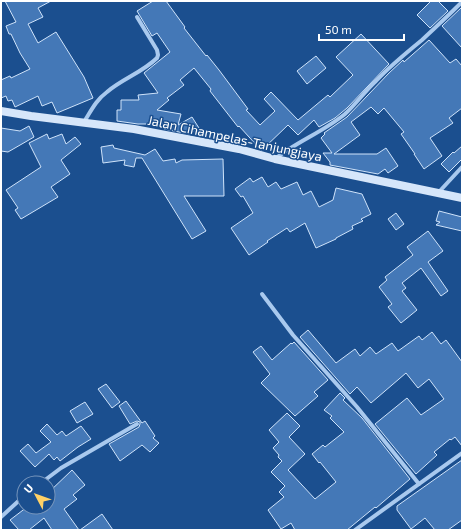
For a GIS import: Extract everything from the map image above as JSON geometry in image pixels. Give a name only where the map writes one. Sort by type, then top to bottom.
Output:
[{"type":"main road","name":"Jalan Cihampelas-Tanjungjaya","points":[[1,111],[134,129],[239,149],[275,159],[462,198]]},
{"type":"street","points":[[275,159],[287,149],[324,129],[344,115],[363,97],[375,81],[399,58],[422,40],[462,2]]},
{"type":"street","points":[[84,122],[95,103],[106,92],[127,79],[158,55],[157,50],[137,17]]},
{"type":"street","points":[[438,193],[462,168]]},
{"type":"street","points":[[262,294],[293,335],[358,407],[418,484]]},
{"type":"street","points":[[52,475],[136,424]]},
{"type":"street","points":[[355,530],[462,453]]},
{"type":"street","points":[[1,517],[16,503]]},
{"type":"building","points":[[5,1],[51,1],[38,8],[43,17],[28,24],[38,43],[56,32],[84,77],[93,98],[57,113],[52,102],[42,106],[38,96],[15,107],[12,100],[8,101],[6,96],[1,98],[1,80],[10,76],[11,78],[30,69],[11,34],[9,34],[6,26],[16,22]]},
{"type":"building","points":[[153,1],[166,1],[185,27],[184,28],[219,70],[248,109],[246,110],[260,125],[275,111],[264,99],[271,92],[298,120],[328,95],[330,97],[353,75],[336,57],[361,34],[389,64],[347,108],[335,118],[319,127],[314,120],[298,135],[288,125],[262,150],[239,126],[238,127],[194,68],[180,80],[184,85],[167,98],[169,100],[157,110],[181,114],[178,125],[192,117],[199,128],[189,134],[164,129],[165,124],[138,124],[117,121],[117,110],[121,110],[121,100],[139,100],[138,95],[158,93],[144,73],[170,52],[157,33],[152,36],[137,11]]},
{"type":"building","points":[[431,1],[438,1],[448,11],[430,28],[417,15]]},
{"type":"building","points":[[462,7],[462,48],[442,26]]},
{"type":"building","points":[[429,40],[450,63],[456,59],[462,66],[462,108],[449,118],[453,123],[430,138],[442,156],[424,169],[401,134],[404,132],[384,108],[378,114],[371,107],[351,122],[360,135],[334,154],[377,154],[386,148],[398,166],[388,173],[385,169],[378,174],[330,165],[330,162],[323,153],[332,153],[321,138],[325,134],[324,133],[347,117],[389,73]]},
{"type":"building","points":[[316,56],[326,68],[307,84],[297,71]]},
{"type":"building","points":[[29,126],[34,137],[8,152],[1,151],[1,128],[20,131]]},
{"type":"building","points":[[47,134],[49,139],[62,134],[66,144],[75,137],[81,144],[61,160],[70,174],[51,187],[58,197],[21,219],[15,210],[18,208],[6,190],[41,167],[29,143]]},
{"type":"building","points":[[113,145],[114,148],[145,155],[155,149],[163,161],[175,159],[176,163],[182,160],[223,159],[224,196],[184,196],[206,231],[192,239],[142,158],[136,158],[134,167],[124,165],[125,160],[103,163],[101,147]]},
{"type":"building","points":[[462,146],[462,159],[449,172],[441,164],[453,152],[454,153]]},
{"type":"building","points":[[262,177],[268,187],[276,182],[281,189],[297,182],[303,195],[311,191],[319,207],[333,200],[336,188],[362,194],[371,214],[361,219],[363,221],[352,226],[353,229],[316,248],[305,223],[290,232],[287,228],[249,255],[231,228],[253,213],[243,196],[241,197],[235,189],[250,178],[253,182]]},
{"type":"building","points":[[439,211],[462,217],[462,231],[436,225],[440,222],[436,221]]},
{"type":"building","points":[[396,213],[404,224],[396,230],[388,219]]},
{"type":"building","points":[[428,231],[443,251],[428,262],[448,291],[441,296],[421,268],[402,283],[406,288],[402,291],[417,310],[401,323],[388,307],[392,304],[379,287],[387,280],[385,277],[413,255],[407,247]]},
{"type":"building","points":[[308,330],[336,363],[355,349],[360,356],[370,347],[376,354],[392,343],[398,351],[419,336],[422,340],[432,332],[441,344],[446,340],[462,362],[462,446],[455,437],[451,440],[450,439],[434,452],[437,455],[416,474],[375,424],[407,398],[421,415],[444,399],[429,379],[418,388],[406,373],[371,403],[357,387],[350,394],[300,337]]},
{"type":"building","points":[[294,342],[328,380],[314,392],[318,396],[295,416],[261,383],[270,374],[253,352],[261,346],[272,360]]},
{"type":"building","points":[[106,384],[120,402],[112,408],[98,389]]},
{"type":"building","points":[[340,393],[345,398],[343,400],[362,418],[410,479],[347,530],[295,530],[291,523],[281,529],[268,510],[284,497],[279,492],[285,486],[271,472],[282,461],[273,448],[279,442],[269,430],[287,413],[300,426],[289,437],[305,454],[288,470],[315,499],[336,482],[312,454],[323,445],[325,447],[344,432],[330,418],[332,416],[324,410]]},
{"type":"building","points":[[126,401],[142,423],[145,421],[155,436],[153,438],[159,443],[150,452],[142,445],[120,461],[109,444],[139,427],[140,424],[140,422],[137,421],[130,424],[119,406]]},
{"type":"building","points":[[85,402],[93,414],[77,423],[70,411]]},
{"type":"building","points":[[47,424],[57,435],[62,431],[66,436],[81,426],[91,439],[60,461],[57,457],[54,460],[49,454],[35,467],[20,451],[28,444],[36,453],[51,442],[40,431]]},
{"type":"building","points":[[462,460],[462,520],[448,530],[435,530],[425,518],[411,529],[397,510],[397,506]]},
{"type":"building","points":[[72,470],[85,485],[73,495],[77,499],[64,509],[79,530],[52,530],[44,518],[29,530],[19,530],[10,520],[17,515],[56,515],[56,485]]},
{"type":"building","points":[[102,514],[113,530],[80,530]]}]
